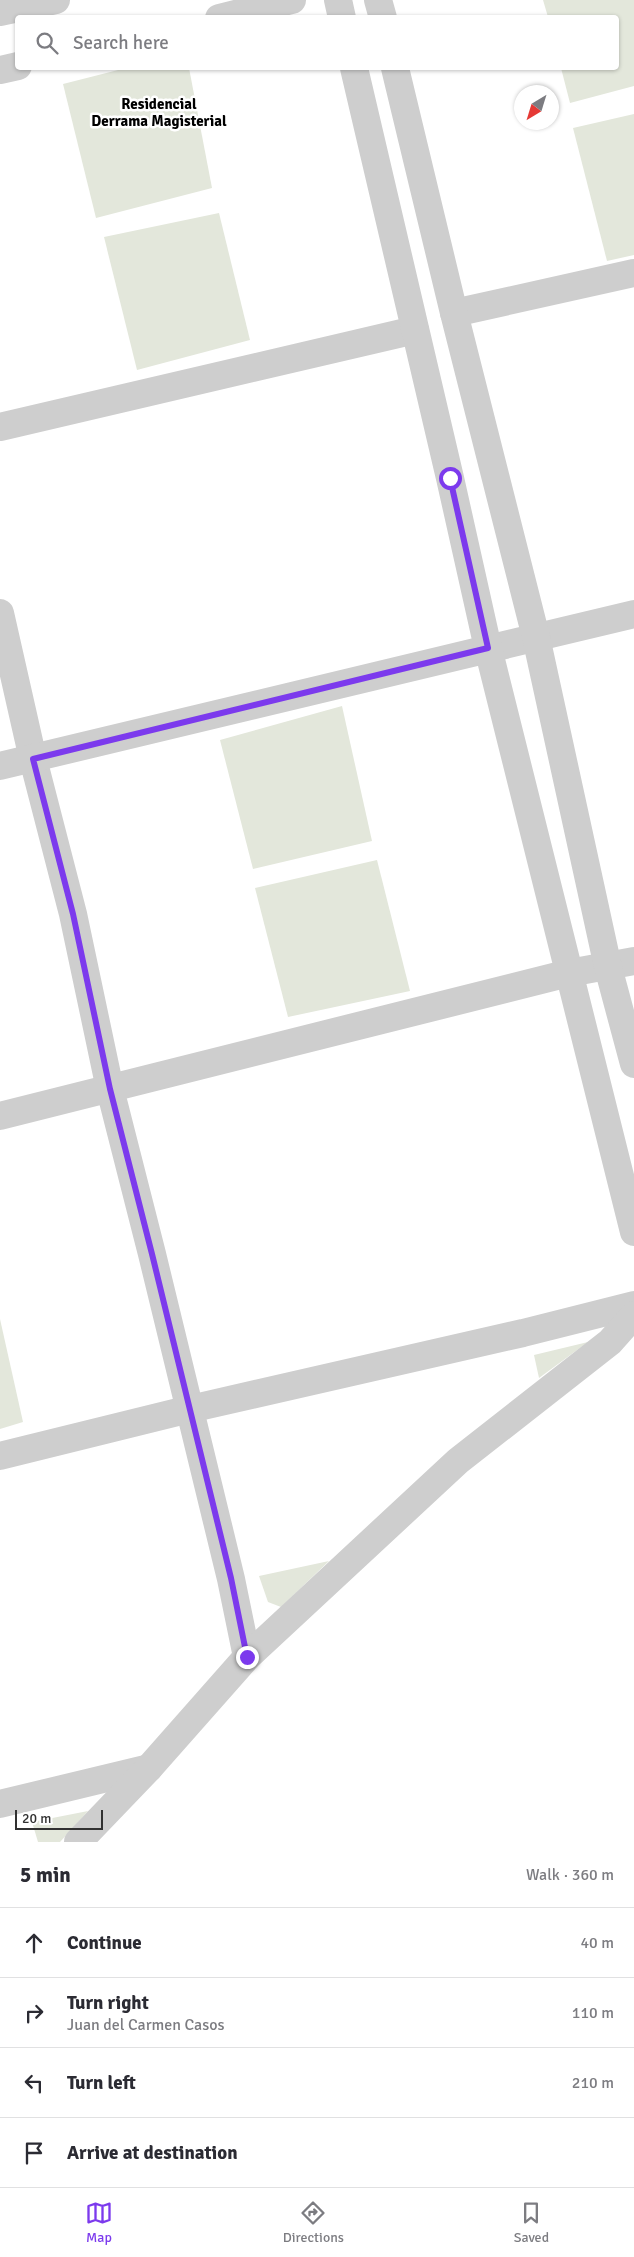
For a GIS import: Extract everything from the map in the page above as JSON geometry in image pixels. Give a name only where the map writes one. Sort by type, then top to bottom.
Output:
[{"type":"street","points":[[0,12],[56,0]]},
{"type":"street","points":[[231,15],[292,0]]},
{"type":"street","points":[[338,0],[341,15]]},
{"type":"street","points":[[378,0],[382,15]]},
{"type":"street","points":[[0,70],[15,67]]},
{"type":"street","points":[[354,70],[488,648],[634,1232]]},
{"type":"street","points":[[395,70],[454,313],[621,964],[634,1064]]},
{"type":"street","points":[[454,313],[634,273]]},
{"type":"street","points":[[0,427],[415,330]]},
{"type":"street","points":[[0,612],[33,759],[73,914],[110,1089],[231,1578],[247,1657]]},
{"type":"street","points":[[0,766],[634,614]]},
{"type":"street","points":[[0,1116],[569,973],[621,964]]},
{"type":"street","points":[[0,1456],[190,1409],[523,1333],[634,1305]]},
{"type":"street","points":[[78,1842],[149,1768],[247,1657],[458,1462],[610,1342],[634,1315]]},
{"type":"street","points":[[0,1804],[149,1768]]},
{"type":"shaded area","points":[[543,0],[634,0],[634,86],[570,103],[562,70],[619,70],[619,15],[547,15]]},
{"type":"shaded area","points":[[118,70],[189,70],[212,188],[96,218],[63,84]]},
{"type":"shaded area","points":[[634,114],[634,255],[607,261],[573,128]]},
{"type":"shaded area","points":[[219,213],[250,340],[137,370],[104,237]]},
{"type":"shaded area","points":[[342,706],[372,841],[253,869],[220,740]]},
{"type":"shaded area","points":[[377,860],[410,991],[288,1017],[255,888]]},
{"type":"shaded area","points":[[0,1319],[23,1422],[0,1429]]},
{"type":"shaded area","points":[[588,1342],[539,1378],[534,1355]]},
{"type":"shaded area","points":[[329,1561],[281,1607],[268,1602],[259,1576]]},
{"type":"shaded area","points":[[88,1811],[60,1842],[38,1842],[32,1822]]},
{"type":"district","name":"Residencial Derrama Magisterial","points":[[159,112]]},
{"type":"route","points":[[247,1657],[231,1578],[110,1089],[73,914],[33,759],[488,648],[450,478]]}]
